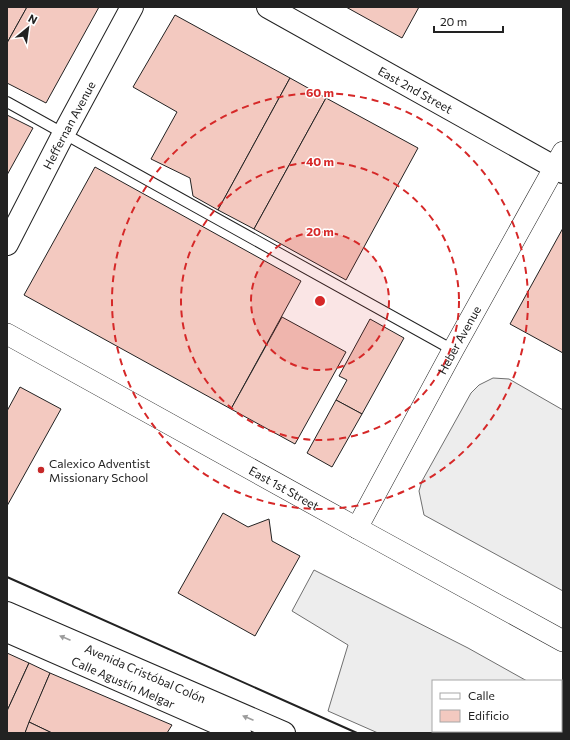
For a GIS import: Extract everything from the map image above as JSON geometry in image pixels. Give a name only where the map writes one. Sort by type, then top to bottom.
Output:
[{"type":"street","name":"Heffernan Avenue","points":[[7,244],[64,133],[132,7]]},
{"type":"street","name":"East 2nd Street","points":[[268,7],[560,164]]},
{"type":"street","name":"Heber Avenue","points":[[357,528],[453,350],[560,164]]},
{"type":"street","name":"East 1st Street","points":[[7,334],[563,641]]},
{"type":"street","name":"Avenida Cristóbal Colón","points":[[7,613],[284,733]]},
{"type":"street","name":"Calle Agustín Melgar","points":[[7,631],[207,726],[240,733]]},
{"type":"lane","points":[[7,102],[453,350]]},
{"type":"shaded area","points":[[493,378],[509,379],[563,410],[563,591],[424,515],[419,491],[422,481],[471,393],[479,385]]},
{"type":"shaded area","points":[[314,570],[468,648],[525,680],[432,680],[432,732],[562,732],[562,700],[563,733],[378,733],[328,711],[348,645],[292,611]]},
{"type":"building","points":[[7,7],[27,7],[7,43]]},
{"type":"building","points":[[27,7],[99,7],[46,103],[7,83],[7,43]]},
{"type":"building","points":[[346,7],[419,7],[402,38]]},
{"type":"building","points":[[175,15],[290,78],[218,210],[193,196],[190,178],[151,159],[177,112],[133,87]]},
{"type":"building","points":[[290,78],[326,98],[254,229],[218,210]]},
{"type":"building","points":[[326,98],[418,148],[346,280],[254,229]]},
{"type":"building","points":[[7,115],[33,128],[7,175]]},
{"type":"building","points":[[95,167],[301,281],[231,409],[24,295]]},
{"type":"building","points":[[563,228],[563,353],[510,324]]},
{"type":"building","points":[[282,317],[346,352],[295,444],[231,409]]},
{"type":"building","points":[[370,319],[404,338],[362,414],[336,400],[347,380],[339,376]]},
{"type":"building","points":[[20,387],[61,409],[7,506],[7,411]]},
{"type":"building","points":[[336,400],[362,414],[332,467],[307,453]]},
{"type":"building","points":[[223,513],[248,527],[269,519],[272,541],[300,556],[255,636],[178,593]]},
{"type":"building","points":[[7,653],[29,663],[7,711]]},
{"type":"building","points":[[29,663],[50,673],[25,733],[7,733],[7,711]]},
{"type":"building","points":[[50,673],[172,725],[167,733],[52,733],[29,722]]},
{"type":"building","points":[[29,722],[52,733],[25,733]]},
{"type":"wall","points":[[7,577],[357,733]]},
{"type":"place","name":"Calexico Adventist Missionary School","points":[[41,470]]}]
